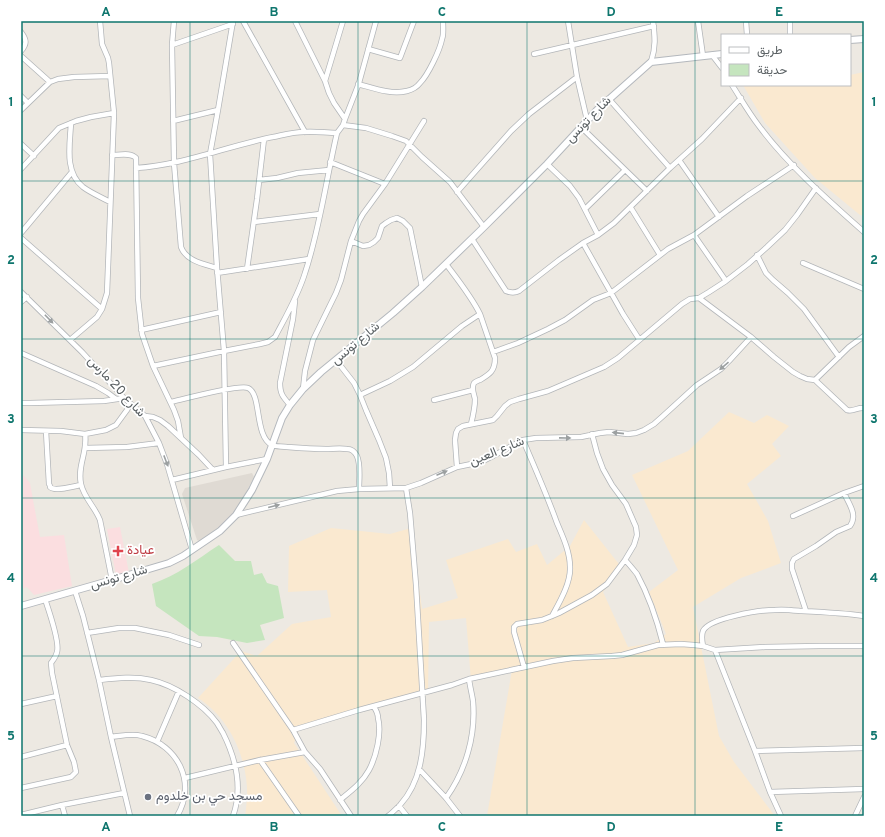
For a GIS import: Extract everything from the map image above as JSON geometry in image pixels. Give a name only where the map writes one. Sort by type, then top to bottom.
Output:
[{"type":"street","points":[[70,340],[97,317],[102,309],[106,293],[114,113],[108,58],[102,44],[100,21]]},
{"type":"street","points":[[174,21],[172,45],[174,163],[181,247],[183,252],[190,259],[217,271],[246,269],[309,259]]},
{"type":"street","points":[[243,21],[305,132]]},
{"type":"street","points":[[295,21],[334,103],[345,119]]},
{"type":"street","points":[[325,82],[343,21]]},
{"type":"street","points":[[154,366],[260,344],[272,340],[274,337],[295,299],[305,274],[320,214],[337,134],[343,125],[358,84],[376,21]]},
{"type":"street","points":[[368,49],[400,58],[414,21]]},
{"type":"street","points":[[358,84],[394,92],[406,91],[420,83],[427,73],[443,39],[443,21]]},
{"type":"street","points":[[568,21],[576,77],[587,120]]},
{"type":"street","points":[[698,21],[703,56]]},
{"type":"street","points":[[746,21],[747,34]]},
{"type":"street","points":[[790,21],[790,34]]},
{"type":"street","points":[[172,45],[233,22]]},
{"type":"street","points":[[226,467],[224,351],[217,271],[210,154],[233,22]]},
{"type":"street","points":[[534,54],[572,46],[653,24],[655,42],[654,51],[650,62],[721,54]]},
{"type":"street","points":[[21,32],[26,41],[25,46],[21,51]]},
{"type":"street","points":[[851,40],[864,39]]},
{"type":"street","points":[[712,55],[721,67]]},
{"type":"street","points":[[21,56],[50,82]]},
{"type":"street","name":"شارع تونس","points":[[21,606],[169,563],[183,556],[220,531],[236,515],[252,490],[267,460],[282,418],[303,389],[422,287],[472,240],[547,164],[608,99],[650,62]]},
{"type":"street","points":[[21,110],[50,82],[58,78],[110,76]]},
{"type":"street","points":[[457,192],[511,131],[529,114],[576,77]]},
{"type":"street","points":[[733,86],[759,126],[777,147],[816,188],[864,232]]},
{"type":"street","points":[[21,96],[28,103]]},
{"type":"street","points":[[472,240],[506,291],[516,293],[520,291],[559,260],[614,223],[702,139],[741,98]]},
{"type":"street","points":[[608,99],[670,168]]},
{"type":"street","points":[[173,121],[218,110]]},
{"type":"street","points":[[21,169],[59,128],[91,117],[114,113]]},
{"type":"street","points":[[303,389],[305,371],[313,340],[336,293],[341,280],[351,241],[359,221],[385,184],[424,121]]},
{"type":"street","points":[[71,123],[70,158],[72,172],[82,186],[110,202]]},
{"type":"street","points":[[343,125],[366,128],[406,141],[422,158],[450,182],[484,227]]},
{"type":"street","points":[[581,127],[646,191]]},
{"type":"street","points":[[136,168],[156,167],[174,163],[264,138],[305,132],[337,134]]},
{"type":"street","points":[[246,269],[254,222],[264,138]]},
{"type":"street","points":[[21,144],[34,156]]},
{"type":"street","points":[[112,155],[134,155],[136,158],[138,298],[141,330],[154,366],[171,402],[178,421],[181,438]]},
{"type":"street","points":[[679,160],[719,217]]},
{"type":"street","points":[[330,162],[385,184]]},
{"type":"street","points":[[547,164],[580,198],[598,235]]},
{"type":"street","points":[[493,352],[518,343],[548,329],[565,320],[593,300],[611,293],[668,249],[694,236],[747,196],[794,165]]},
{"type":"street","points":[[259,180],[278,178],[298,173],[329,170]]},
{"type":"street","points":[[585,209],[625,170]]},
{"type":"street","points":[[21,233],[72,172]]},
{"type":"street","points":[[457,467],[455,445],[456,433],[458,429],[463,426],[493,420],[510,402],[548,391],[604,367],[618,358],[682,304],[699,298],[726,281],[748,264],[785,230],[816,188]]},
{"type":"street","points":[[630,208],[660,255]]},
{"type":"street","points":[[254,222],[320,214]]},
{"type":"street","points":[[351,241],[363,246],[369,245],[378,238],[382,226],[386,223],[398,218],[403,221],[410,228],[422,287]]},
{"type":"street","points":[[694,236],[726,281]]},
{"type":"street","points":[[21,238],[102,309]]},
{"type":"street","points":[[583,243],[631,328],[639,339]]},
{"type":"street","points":[[757,255],[766,273],[804,309],[839,357]]},
{"type":"street","points":[[802,263],[864,289]]},
{"type":"street","points":[[446,264],[471,298],[480,314],[493,352],[495,363],[490,374],[475,383],[473,386],[475,403],[471,424]]},
{"type":"street","name":"شارع 20 مارس","points":[[21,292],[70,340],[124,398],[145,416],[167,464],[192,550]]},
{"type":"street","points":[[21,302],[26,296]]},
{"type":"street","points":[[699,298],[751,337],[793,372],[807,379],[815,380],[847,410],[851,411],[864,408]]},
{"type":"street","points":[[290,405],[283,398],[280,391],[280,383],[293,319],[295,299]]},
{"type":"street","points":[[141,330],[220,312]]},
{"type":"street","points":[[360,395],[390,381],[413,367],[462,326],[480,314]]},
{"type":"street","points":[[815,380],[849,347],[864,336]]},
{"type":"street","name":"شارع العين","points":[[236,515],[337,491],[406,488],[457,467],[480,462],[523,440],[536,438],[581,437],[609,432],[628,434],[636,433],[644,430],[664,416],[697,385],[721,369],[751,337]]},
{"type":"street","points":[[21,353],[96,386],[116,399]]},
{"type":"street","points":[[336,360],[354,383],[379,440],[386,458],[390,488]]},
{"type":"street","points":[[171,402],[225,390],[244,387],[248,388],[251,390],[258,408],[264,438],[272,445],[352,450],[355,452],[359,463],[359,489]]},
{"type":"street","points":[[434,400],[473,390]]},
{"type":"street","points":[[21,403],[91,402],[124,398]]},
{"type":"street","points":[[21,430],[85,434],[106,430],[116,425],[122,418],[130,403]]},
{"type":"street","points":[[145,416],[160,420],[168,426],[213,470]]},
{"type":"street","points":[[46,431],[50,487],[52,489],[58,489],[81,485]]},
{"type":"street","points":[[85,434],[85,448],[80,464],[81,485],[87,499],[100,520],[112,580]]},
{"type":"street","points":[[524,667],[514,632],[514,627],[517,624],[542,620],[559,613],[607,584],[625,560],[634,545],[637,535],[636,527],[626,504],[612,486],[603,469],[592,434]]},
{"type":"street","points":[[523,440],[546,492],[568,553],[570,568],[567,584],[552,616]]},
{"type":"street","points":[[85,448],[127,447],[159,444]]},
{"type":"street","points":[[172,480],[226,467],[267,460]]},
{"type":"street","points":[[793,516],[844,493],[864,487]]},
{"type":"street","points":[[388,816],[399,806],[412,788],[419,769],[424,739],[416,585],[410,513],[406,488]]},
{"type":"street","points":[[806,611],[793,575],[792,564],[797,557],[836,532],[850,526],[854,518],[854,514],[844,493]]},
{"type":"street","points":[[625,560],[636,573],[645,590],[656,617],[664,644]]},
{"type":"street","points":[[76,591],[99,680],[128,816]]},
{"type":"street","points":[[21,788],[72,777],[76,772],[67,745],[52,673],[51,663],[56,658],[58,648],[46,599]]},
{"type":"street","points":[[703,646],[701,638],[706,626],[725,618],[744,614],[775,610],[864,616]]},
{"type":"street","points":[[87,633],[120,628],[135,628],[169,635],[199,645]]},
{"type":"street","points":[[233,643],[293,730],[306,752],[320,769],[349,814],[342,816]]},
{"type":"street","points":[[293,730],[469,680],[524,667],[573,658],[622,655],[664,644],[703,646],[715,650],[765,647],[864,646]]},
{"type":"street","points":[[715,650],[780,816]]},
{"type":"street","points":[[99,680],[130,678],[152,680],[179,691],[208,713],[217,723],[227,741],[236,766],[238,792],[233,816]]},
{"type":"street","points":[[446,798],[461,772],[470,746],[473,719],[473,700],[469,680]]},
{"type":"street","points":[[157,742],[179,691]]},
{"type":"street","points":[[21,704],[57,696]]},
{"type":"street","points":[[340,800],[354,789],[362,780],[369,770],[373,760],[379,734],[379,720],[374,706]]},
{"type":"street","points":[[111,737],[134,734],[142,736],[157,742],[168,750],[178,761],[185,778],[184,799],[180,812],[177,816]]},
{"type":"street","points":[[21,757],[67,745]]},
{"type":"street","points":[[755,751],[864,748]]},
{"type":"street","points":[[185,778],[260,760],[306,752]]},
{"type":"street","points":[[260,760],[299,816]]},
{"type":"street","points":[[419,769],[446,798],[460,816]]},
{"type":"street","points":[[770,792],[864,789]]},
{"type":"street","points":[[21,815],[124,793]]},
{"type":"street","points":[[855,816],[864,797]]},
{"type":"street","points":[[62,806],[65,816]]},
{"type":"street","points":[[399,806],[407,816]]},
{"type":"shaded area","points":[[21,473],[30,483],[40,537],[64,535],[72,586],[34,595],[27,587],[21,589]]},
{"type":"shaded area","points":[[252,473],[254,477],[237,509],[225,523],[214,532],[201,542],[197,540],[182,494],[185,488]]},
{"type":"shaded area","name":"عيادة","points":[[120,527],[129,573],[116,575],[107,529]]},
{"type":"green space","points":[[219,545],[235,561],[251,561],[254,575],[262,573],[267,583],[278,586],[284,618],[260,625],[265,640],[247,643],[217,637],[199,636],[156,606],[152,584],[179,572]]},
{"type":"sand","points":[[864,72],[864,216],[860,215],[815,178],[765,123],[744,86],[851,86],[851,75]]},
{"type":"sand","points":[[729,412],[754,423],[767,415],[789,426],[772,444],[781,456],[747,484],[768,521],[781,563],[741,578],[693,607],[719,736],[734,762],[775,816],[487,816],[512,670],[471,681],[466,618],[429,622],[428,692],[300,726],[294,743],[342,816],[245,816],[247,785],[245,771],[236,742],[220,717],[198,698],[241,651],[257,656],[292,624],[331,617],[327,590],[288,592],[289,546],[331,528],[390,534],[411,528],[422,609],[458,598],[446,560],[508,539],[516,552],[537,544],[547,565],[570,546],[584,520],[622,568],[603,592],[628,647],[654,643],[666,634],[649,592],[678,570],[632,475],[688,451]]},
{"type":"place","name":"عيادة","points":[[118,551]]},
{"type":"place","name":"مسجد حي بن خلدوم","points":[[148,797]]}]
